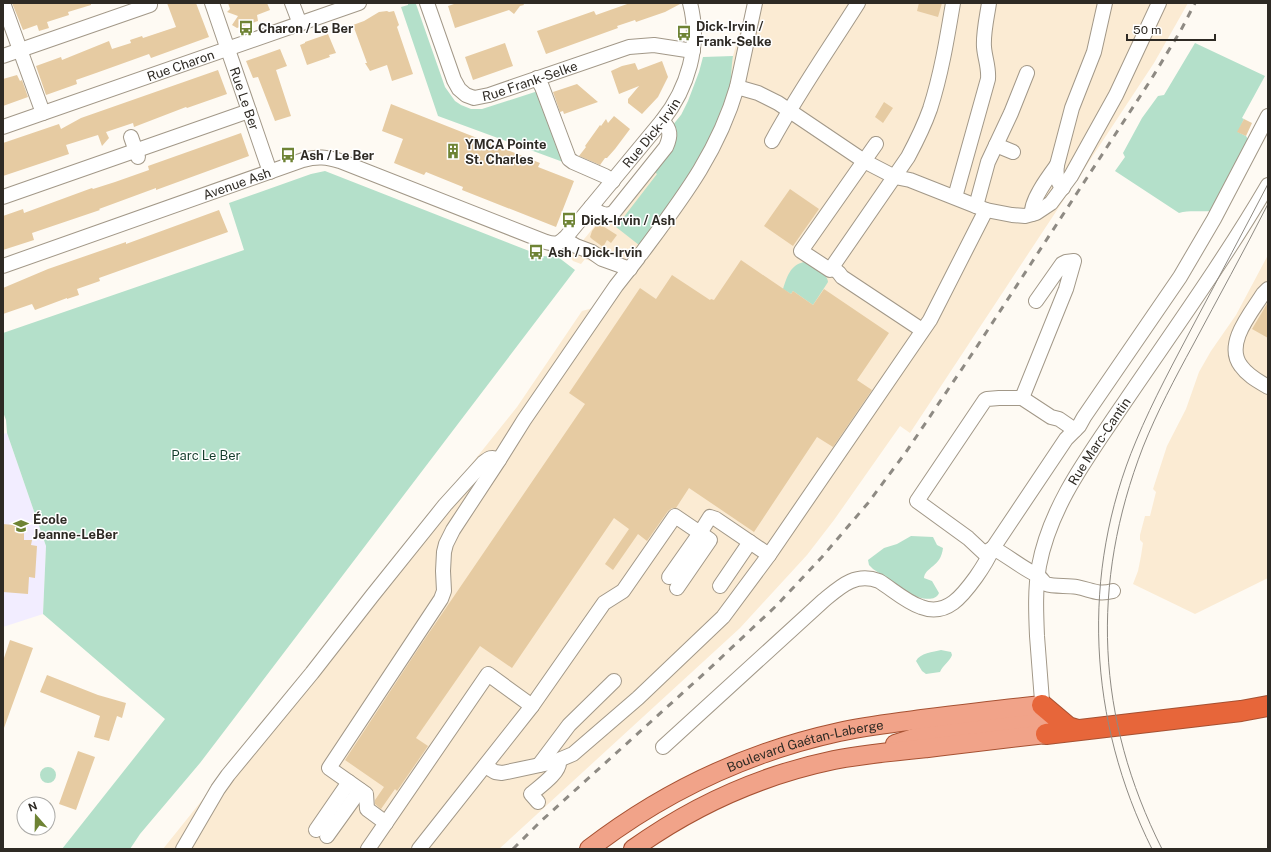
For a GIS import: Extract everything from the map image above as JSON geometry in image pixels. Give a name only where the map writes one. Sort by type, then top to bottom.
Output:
[{"type":"highway","points":[[1044,719],[1078,730],[1240,711],[1268,706]]},
{"type":"highway","points":[[1044,719],[1078,730]]},
{"type":"main road","name":"Boulevard Gaétan-Laberge","points":[[633,849],[682,818],[742,788],[796,770],[858,756],[1044,719]]},
{"type":"main road","name":"Boulevard Gaétan-Laberge","points":[[589,849],[644,810],[686,787],[740,762],[822,736],[866,727],[1044,719]]},
{"type":"street","points":[[3,3],[43,113]]},
{"type":"street","name":"Rue Le Ber","points":[[212,3],[270,172]]},
{"type":"street","points":[[292,3],[300,24]]},
{"type":"street","name":"Rue Charon","points":[[3,127],[358,3]]},
{"type":"street","name":"Rue Frank-Selke","points":[[427,3],[454,80],[459,89],[466,96],[474,98],[483,97],[634,46],[659,46],[693,51]]},
{"type":"street","name":"Rue Dick-Irvin","points":[[562,241],[662,121],[686,82],[693,51],[693,13],[690,3]]},
{"type":"street","points":[[386,822],[367,809],[366,794],[329,768],[443,595],[443,562],[448,538],[452,530],[524,420],[616,286],[688,190],[706,162],[723,127],[738,87],[755,3]]},
{"type":"street","points":[[772,141],[789,110],[858,3]]},
{"type":"street","points":[[876,144],[801,251],[830,270],[908,157],[930,110],[942,66],[953,3]]},
{"type":"street","points":[[955,197],[988,79],[988,66],[984,42],[989,3]]},
{"type":"street","points":[[1063,188],[1058,183],[1056,175],[1057,165],[1072,108],[1094,52],[1105,3]]},
{"type":"street","points":[[738,87],[767,97],[864,160],[895,177],[910,180],[981,208],[1020,217],[1032,214],[1051,203],[1063,188],[1080,161],[1116,94],[1159,3]]},
{"type":"street","points":[[3,56],[150,5]]},
{"type":"street","points":[[485,766],[492,771],[502,773],[560,761],[573,754],[714,627],[733,605],[769,555],[935,311],[981,208],[986,169],[1027,73]]},
{"type":"street","points":[[537,78],[569,160],[613,181]]},
{"type":"street","points":[[3,197],[137,154],[249,111]]},
{"type":"street","points":[[662,747],[842,585],[859,579],[873,579],[879,581],[920,607],[928,609],[937,609],[952,604],[961,597],[987,561],[993,548],[1072,433],[1081,423],[1180,277],[1214,219],[1268,116]]},
{"type":"street","points":[[591,207],[605,215],[614,212],[666,147],[670,132],[669,128],[662,121]]},
{"type":"street","points":[[131,137],[137,154]]},
{"type":"street","points":[[996,145],[1013,152]]},
{"type":"street","name":"Avenue Ash","points":[[3,266],[309,158],[320,157],[331,158],[546,242],[553,244],[562,241],[586,256],[602,259],[636,260]]},
{"type":"street","points":[[1032,214],[1033,204],[1049,175],[1057,165]]},
{"type":"street","name":"Rue Marc-Cantin","points":[[1044,719],[1040,686],[1036,611],[1038,576],[1041,558],[1062,500],[1073,479],[1231,245],[1268,185]]},
{"type":"street","points":[[1022,398],[1066,288],[1074,261],[1062,264],[1036,301]]},
{"type":"street","points":[[832,267],[842,277],[922,330]]},
{"type":"street","points":[[1268,289],[1263,294],[1240,330],[1234,351],[1241,368],[1250,376],[1268,387]]},
{"type":"street","points":[[993,548],[984,552],[968,538],[917,501],[986,399],[1022,398],[1051,418],[1054,426],[1072,433]]},
{"type":"street","points":[[183,849],[224,781],[445,505],[490,457],[499,460]]},
{"type":"street","points":[[419,849],[532,706],[604,603],[623,591],[675,516],[705,536]]},
{"type":"street","points":[[673,582],[705,536],[710,517],[716,519],[769,555]]},
{"type":"street","points":[[720,586],[750,542]]},
{"type":"street","points":[[993,548],[1038,576],[1046,584],[1077,587],[1094,592],[1106,593],[1113,591]]},
{"type":"street","points":[[368,849],[488,674],[532,706]]},
{"type":"street","points":[[539,765],[569,725],[614,681]]},
{"type":"street","points":[[538,802],[530,794],[556,771],[560,766],[560,761]]},
{"type":"street","points":[[322,833],[354,786]]},
{"type":"shaded area","points":[[748,3],[1188,3],[1154,63],[910,433],[900,426],[834,520],[807,555],[740,628],[499,849],[163,849],[517,407],[582,311],[593,308],[619,272],[585,259],[581,264],[573,261],[568,254],[576,249],[607,211],[681,115],[713,134],[724,103],[733,56]]},
{"type":"shaded area","points":[[1268,255],[1268,578],[1195,614],[1133,584],[1138,571],[1143,543],[1140,540],[1140,535],[1145,516],[1150,516],[1156,492],[1153,489],[1167,446],[1186,409],[1199,372],[1211,351],[1236,315]]},
{"type":"shaded area","name":"École Jeanne-LeBer","points":[[7,433],[46,546],[43,614],[3,627],[3,434]]},
{"type":"green space","points":[[408,3],[416,4],[445,87],[455,101],[471,109],[482,109],[538,91],[563,162],[438,116],[401,7],[408,5]]},
{"type":"green space","points":[[1195,43],[1265,76],[1242,118],[1244,119],[1238,132],[1246,136],[1249,141],[1211,211],[1179,213],[1115,171],[1125,157],[1123,153],[1142,118],[1158,96],[1164,95]]},
{"type":"green space","points":[[733,56],[729,89],[714,132],[692,172],[639,245],[616,227],[657,174],[652,170],[672,126],[681,115],[688,101],[703,57]]},
{"type":"green space","name":"Parc Le Ber","points":[[325,171],[542,256],[558,257],[575,270],[200,763],[140,834],[130,849],[62,849],[165,719],[43,614],[46,546],[7,433],[6,420],[3,412],[3,333],[244,250],[229,203],[311,174]]},
{"type":"green space","points":[[804,262],[823,273],[828,282],[813,305],[793,291],[791,294],[783,289],[792,269]]},
{"type":"green space","points":[[911,536],[933,537],[937,545],[943,548],[939,559],[927,571],[924,578],[932,581],[939,593],[934,598],[926,599],[911,594],[869,565],[868,560],[884,548],[897,544]]},
{"type":"green space","points":[[941,650],[951,652],[952,655],[940,672],[926,674],[922,671],[916,661],[918,658],[927,653]]},
{"type":"green space","points":[[48,767],[54,769],[56,775],[54,781],[48,783],[42,781],[40,775],[42,769]]},
{"type":"building","points":[[12,3],[91,3],[91,5],[68,12],[69,15],[47,22],[49,28],[39,31],[37,25],[23,30]]},
{"type":"building","points":[[167,3],[196,3],[209,37],[151,58],[149,54],[76,80],[77,84],[46,95],[36,66],[61,57],[62,60],[109,41],[112,49],[131,43],[130,40],[142,36],[143,38],[176,27]]},
{"type":"building","points":[[228,3],[267,3],[270,10],[257,15],[258,21],[237,28],[232,25],[238,16],[227,12],[230,9]]},
{"type":"building","points":[[457,3],[523,3],[524,5],[520,6],[514,14],[509,10],[455,28],[448,6]]},
{"type":"building","points":[[630,3],[682,3],[665,12],[636,22],[635,20],[617,26],[618,28],[546,54],[537,31],[594,11],[596,15]]},
{"type":"building","points":[[919,3],[942,3],[938,17],[917,11]]},
{"type":"building","points":[[394,11],[399,25],[397,27],[413,74],[392,81],[387,65],[370,71],[365,63],[367,63],[353,25],[364,21],[379,12]]},
{"type":"building","points":[[328,34],[336,53],[329,55],[330,57],[307,65],[300,45]]},
{"type":"building","points":[[505,43],[513,66],[473,80],[465,57]]},
{"type":"building","points":[[280,49],[287,66],[276,70],[291,116],[275,121],[258,77],[253,78],[246,61]]},
{"type":"building","points":[[662,61],[668,77],[658,97],[642,114],[628,103],[628,99],[639,86],[619,94],[611,71],[622,66],[635,63],[638,70]]},
{"type":"building","points":[[218,70],[227,94],[187,108],[186,107],[134,127],[133,123],[106,132],[109,138],[102,146],[98,135],[66,145],[69,154],[3,176],[3,143],[59,124],[61,129],[81,118]]},
{"type":"building","points":[[17,75],[20,81],[22,80],[28,97],[3,106],[3,79]]},
{"type":"building","points":[[577,84],[598,102],[564,114],[563,111],[560,112],[553,92]]},
{"type":"building","points":[[884,102],[893,108],[883,123],[875,117]]},
{"type":"building","name":"YMCA Pointe St. Charles","points":[[391,104],[540,163],[538,167],[574,181],[556,227],[462,190],[463,187],[426,172],[424,175],[394,163],[403,139],[382,131]]},
{"type":"building","points":[[614,116],[630,129],[615,149],[600,165],[579,156],[600,125],[601,126],[606,119],[608,123]]},
{"type":"building","points":[[1244,119],[1252,123],[1246,136],[1237,132]]},
{"type":"building","points":[[241,133],[249,156],[32,233],[34,240],[3,250],[3,216],[23,209],[24,213],[92,188],[93,189],[115,182],[149,170],[148,166]]},
{"type":"building","points":[[790,189],[819,209],[793,246],[764,226]]},
{"type":"building","points":[[219,210],[228,232],[99,278],[100,281],[77,289],[79,295],[35,310],[32,304],[3,314],[3,288],[48,269],[126,242],[126,244]]},
{"type":"building","points":[[598,223],[617,235],[611,243],[607,240],[603,247],[590,237],[592,231]]},
{"type":"building","points":[[741,260],[791,294],[793,291],[813,305],[824,289],[889,333],[857,380],[872,390],[833,447],[817,437],[754,532],[689,488],[676,508],[672,508],[668,511],[647,541],[638,534],[613,570],[605,564],[629,529],[614,518],[512,668],[480,646],[416,738],[428,746],[397,791],[395,789],[381,809],[375,804],[375,800],[384,787],[345,760],[420,646],[585,404],[569,393],[640,288],[656,299],[672,275],[710,300],[714,300]]},
{"type":"building","points":[[1268,302],[1268,338],[1252,329]]},
{"type":"building","points":[[3,524],[24,526],[24,540],[32,540],[31,545],[37,546],[35,578],[29,577],[28,594],[3,592]]},
{"type":"building","points":[[10,640],[33,648],[3,728],[3,661]]},
{"type":"building","points":[[47,675],[98,695],[126,703],[122,718],[117,716],[109,741],[94,737],[100,716],[40,692]]},
{"type":"building","points":[[78,751],[95,757],[76,810],[59,804]]},
{"type":"tram line","points":[[1152,849],[1131,800],[1115,750],[1104,699],[1099,647],[1100,595],[1106,543],[1118,491],[1136,441],[1172,365],[1268,184]]},
{"type":"tram line","points":[[1162,849],[1140,800],[1124,750],[1113,700],[1108,650],[1108,600],[1114,549],[1126,498],[1143,447],[1154,421],[1166,395],[1268,204]]},
{"type":"railway","points":[[513,849],[540,822],[708,670],[776,606],[822,557],[868,503],[906,452],[976,348],[1152,78],[1181,30],[1195,3]]},
{"type":"place","name":"Charon / Le Ber","points":[[246,28]]},
{"type":"place","name":"Dick-Irvin / Frank-Selke","points":[[684,33]]},
{"type":"place","name":"YMCA Pointe St. Charles","points":[[453,151]]},
{"type":"place","name":"Ash / Le Ber","points":[[288,155]]},
{"type":"place","name":"Dick-Irvin / Ash","points":[[569,220]]},
{"type":"place","name":"Ash / Dick-Irvin","points":[[536,252]]},
{"type":"place","name":"École Jeanne-LeBer","points":[[21,526]]}]
